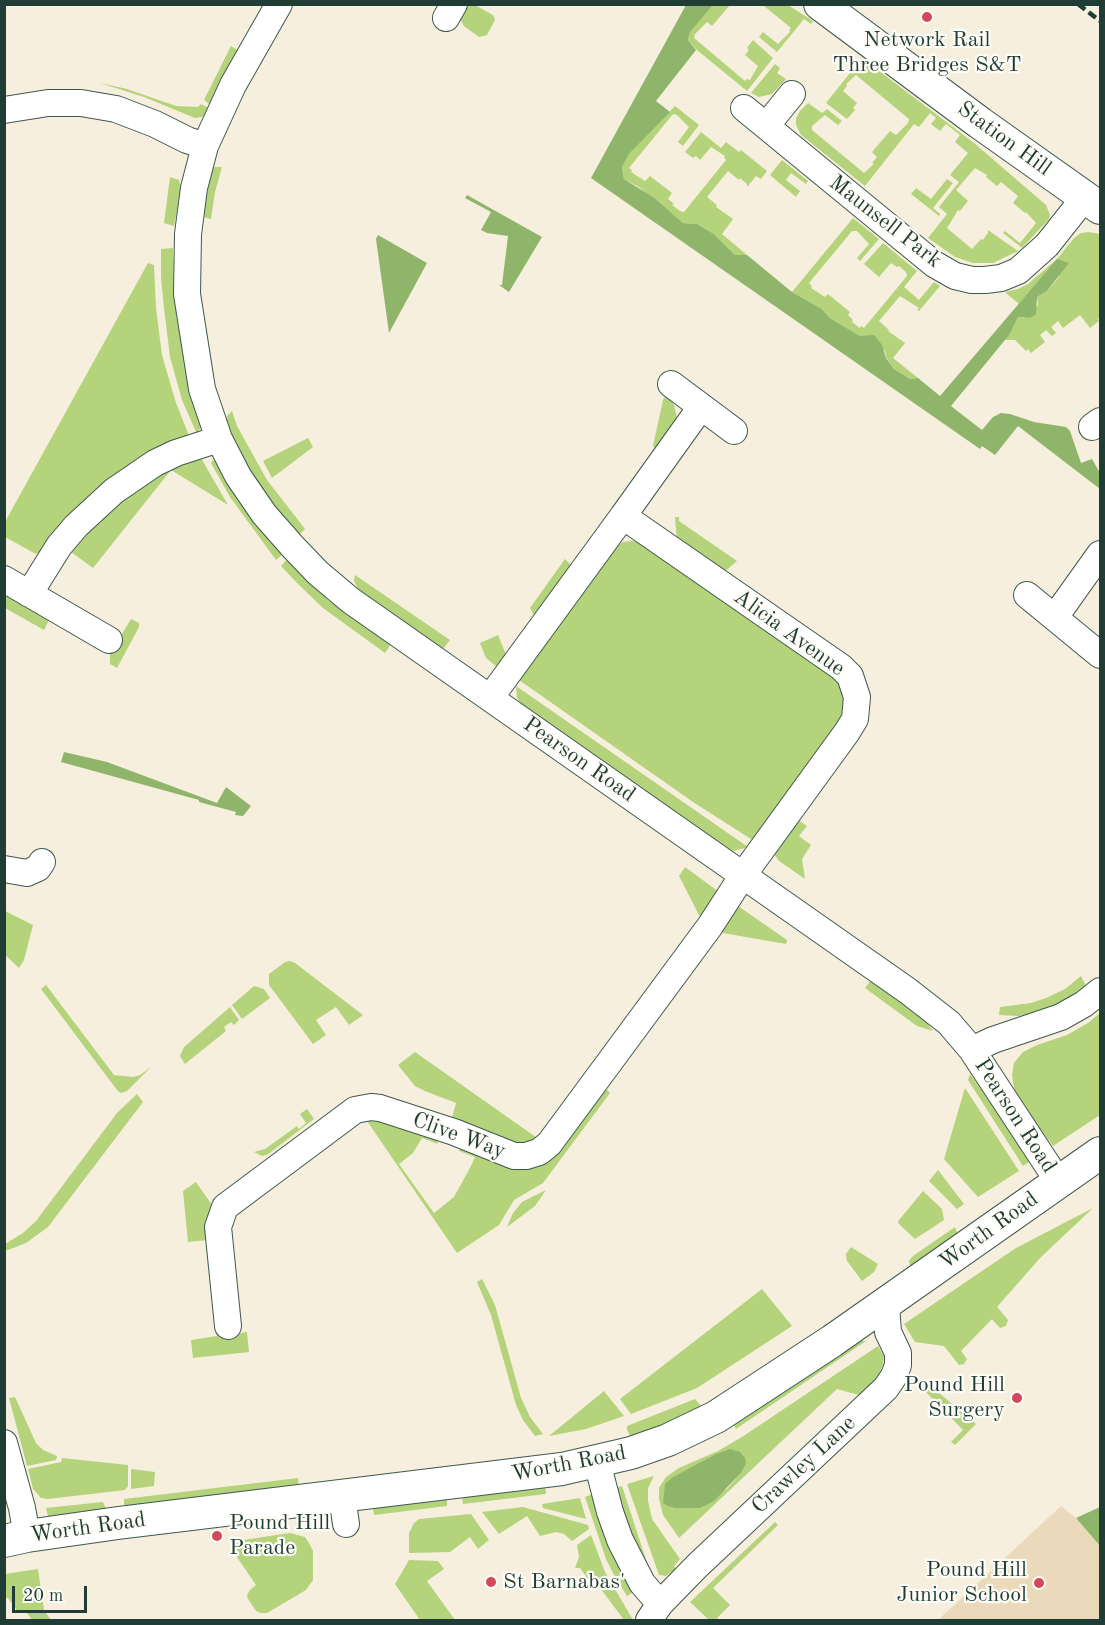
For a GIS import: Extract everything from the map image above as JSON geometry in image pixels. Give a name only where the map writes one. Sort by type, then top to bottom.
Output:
[{"type":"street","name":"Pearson Road","points":[[279,4],[233,85],[205,146],[194,188],[188,234],[187,294],[202,389],[219,439],[238,476],[264,514],[318,573],[350,600],[929,1006],[949,1023],[972,1050],[1058,1181]]},
{"type":"street","name":"Station Hill","points":[[820,4],[980,123],[1093,202]]},
{"type":"street","points":[[766,126],[792,94]]},
{"type":"street","points":[[4,110],[48,103],[81,103],[116,109],[205,146]]},
{"type":"street","name":"Maunsell Park","points":[[744,108],[934,264],[955,276],[972,280],[1001,278],[1018,272],[1093,202]]},
{"type":"street","points":[[671,384],[734,430]]},
{"type":"street","points":[[490,698],[701,408]]},
{"type":"street","points":[[29,594],[64,539],[114,491],[155,463],[176,453],[219,439]]},
{"type":"street","name":"Alicia Avenue","points":[[623,516],[841,667],[850,676],[855,686],[857,708],[851,726],[743,875]]},
{"type":"street","points":[[1055,618],[1101,554]]},
{"type":"street","points":[[4,579],[109,640]]},
{"type":"street","points":[[1028,595],[1101,655]]},
{"type":"street","points":[[4,869],[27,873],[38,868],[42,862]]},
{"type":"street","name":"Clive Way","points":[[228,1326],[218,1227],[220,1216],[231,1201],[355,1110],[362,1108],[380,1108],[454,1132],[514,1156],[526,1156],[539,1152],[565,1125],[710,926],[743,875]]},
{"type":"street","name":"Pearson Road","points":[[972,1050],[993,1040],[1061,1017],[1101,991]]},
{"type":"street","name":"Worth Road","points":[[16,1538],[344,1510],[597,1462],[668,1440],[716,1417],[886,1305],[1058,1181],[1101,1153]]},
{"type":"street","name":"Worth Road","points":[[1058,1181],[1101,1168]]},
{"type":"street","name":"Crawley Lane","points":[[597,1462],[620,1540],[654,1612],[766,1500],[886,1388],[898,1365],[897,1353],[888,1332],[886,1305]]},
{"type":"street","points":[[4,1443],[22,1508],[16,1538]]},
{"type":"shaded area","name":"Pound Hill Junior School","points":[[1061,1506],[1076,1518],[1100,1546],[1100,1620],[938,1620]]},
{"type":"green space","points":[[473,4],[493,15],[495,20],[487,35],[479,37],[464,26],[460,19],[469,5]]},
{"type":"green space","points":[[686,5],[713,5],[690,32],[688,40],[696,50],[656,101],[670,112],[629,154],[622,167],[624,179],[653,197],[683,223],[697,224],[714,234],[735,255],[747,255],[792,292],[822,309],[830,318],[860,336],[874,335],[882,345],[886,358],[894,369],[910,379],[918,378],[940,396],[1057,259],[1069,263],[1047,291],[1037,297],[1036,314],[1030,318],[1018,317],[1009,335],[951,406],[982,430],[993,417],[1001,413],[1034,422],[1066,427],[1070,431],[1081,463],[1092,459],[1100,473],[1100,489],[1018,426],[995,455],[982,446],[980,449],[591,178]]},
{"type":"green space","points":[[713,5],[730,5],[712,26],[707,22],[694,35],[694,38],[745,81],[750,80],[758,66],[745,55],[753,40],[773,58],[747,91],[688,40],[690,32]]},
{"type":"green space","points":[[763,5],[788,5],[813,21],[811,24],[804,19],[777,52],[759,37],[763,32],[778,44],[791,28]]},
{"type":"green space","points":[[231,46],[242,53],[213,107],[204,100]]},
{"type":"green space","points":[[862,58],[974,143],[1046,205],[1050,215],[1049,219],[1022,248],[1003,233],[1005,231],[1020,243],[1036,223],[1013,203],[1018,196],[1001,182],[997,186],[986,177],[987,175],[975,168],[956,190],[968,201],[960,211],[958,210],[947,228],[972,249],[981,239],[983,240],[988,230],[1018,251],[993,263],[973,263],[955,257],[928,238],[947,214],[939,207],[959,182],[950,175],[968,153],[955,142],[960,135],[946,124],[940,131],[931,124],[936,118],[930,113],[919,127],[914,124],[865,186],[801,135],[796,125],[796,118],[808,103],[822,113],[827,109],[842,121],[838,125],[825,115],[812,126],[812,130],[864,173],[874,164],[872,163],[877,157],[872,152],[890,131],[896,135],[908,123],[909,119],[856,75],[846,84],[843,91],[857,103],[853,108],[855,110],[847,119],[826,103]]},
{"type":"green space","points":[[775,64],[780,68],[777,73],[786,79],[772,94],[759,97],[751,93]]},
{"type":"green space","points":[[100,83],[127,89],[176,106],[198,107],[201,104],[212,110],[202,117],[195,118],[144,97]]},
{"type":"green space","points":[[675,106],[699,125],[683,146],[678,142],[689,127],[673,114],[629,168],[631,172],[645,181],[650,176],[672,193],[668,199],[674,204],[672,205],[684,212],[726,160],[725,156],[711,147],[700,160],[685,152],[701,132],[721,148],[726,142],[739,152],[741,150],[767,171],[761,179],[756,176],[747,187],[747,184],[740,178],[739,180],[728,171],[707,197],[717,205],[716,207],[733,219],[722,234],[747,255],[735,255],[714,234],[697,224],[683,223],[639,187],[624,179],[622,167],[629,154]]},
{"type":"green space","points":[[782,160],[808,181],[806,184],[791,173],[786,180],[800,191],[796,197],[770,175]]},
{"type":"green space","points":[[213,167],[222,167],[211,219],[203,217]]},
{"type":"green space","points":[[170,177],[179,180],[181,190],[174,226],[164,223]]},
{"type":"green space","points":[[947,179],[953,183],[933,208],[940,214],[939,216],[911,194],[916,188],[931,199]]},
{"type":"green space","points":[[467,195],[542,237],[509,292],[499,285],[502,285],[508,236],[481,230],[491,212],[465,198]]},
{"type":"green space","points":[[853,218],[879,239],[860,261],[857,258],[869,244],[857,231],[852,231],[809,283],[811,288],[825,297],[828,294],[850,312],[848,315],[853,320],[852,322],[864,328],[907,276],[899,266],[891,263],[879,277],[864,264],[883,243],[917,271],[904,287],[919,300],[934,282],[940,286],[919,311],[917,310],[919,308],[900,296],[879,321],[888,331],[905,343],[893,358],[918,378],[910,379],[894,369],[885,351],[792,292]]},
{"type":"green space","points":[[1081,233],[1100,234],[1099,321],[1090,328],[1080,315],[1063,328],[1058,321],[1051,327],[1056,333],[1052,336],[1046,330],[1040,335],[1045,342],[1031,353],[1015,340],[1005,340],[1018,317],[1029,318],[1038,305],[1037,297],[1047,291],[1059,277],[1057,260],[1019,304],[1005,292],[1028,284],[1057,259],[1074,238]]},
{"type":"green space","points":[[378,235],[427,263],[389,333],[376,239]]},
{"type":"green space","points":[[173,248],[177,320],[186,369],[202,425],[197,434],[182,400],[170,357],[161,277],[161,249]]},
{"type":"green space","points":[[148,263],[154,265],[156,308],[162,355],[175,400],[189,436],[43,551],[38,554],[34,553],[5,537],[5,522]]},
{"type":"green space","points":[[666,395],[674,405],[677,418],[675,425],[658,450],[653,446]]},
{"type":"green space","points":[[232,411],[237,426],[267,480],[305,529],[296,538],[257,485],[243,458],[226,423],[227,416]]},
{"type":"green space","points":[[308,438],[313,447],[272,478],[263,461]]},
{"type":"green space","points":[[201,458],[228,505],[171,470],[93,568],[71,552],[94,523],[153,478],[188,461]]},
{"type":"green space","points":[[213,460],[220,464],[284,553],[276,560],[230,497],[211,463]]},
{"type":"green space","points":[[675,517],[679,517],[679,521],[737,561],[723,573],[677,541]]},
{"type":"green space","points":[[633,541],[645,544],[836,675],[846,698],[845,713],[840,726],[754,841],[693,802],[519,680],[615,548],[623,542]]},
{"type":"green space","points":[[288,558],[329,601],[391,644],[385,653],[323,608],[297,583],[281,566]]},
{"type":"green space","points":[[565,559],[573,567],[536,619],[530,608]]},
{"type":"green space","points":[[355,575],[450,640],[443,649],[360,592],[354,581]]},
{"type":"green space","points":[[5,594],[49,620],[44,630],[5,608]]},
{"type":"green space","points":[[131,619],[139,623],[139,627],[117,668],[110,664],[110,654]]},
{"type":"green space","points":[[498,635],[507,657],[497,667],[486,658],[480,643]]},
{"type":"green space","points":[[516,686],[748,847],[734,851],[725,848],[522,705],[517,698]]},
{"type":"green space","points":[[64,752],[107,762],[217,803],[226,787],[251,806],[243,816],[235,815],[236,812],[199,802],[199,800],[61,762]]},
{"type":"green space","points":[[798,820],[807,826],[799,836],[811,845],[802,859],[805,879],[779,861],[774,854]]},
{"type":"green space","points":[[685,867],[719,892],[704,918],[699,915],[679,876]]},
{"type":"green space","points":[[738,906],[787,940],[786,944],[723,933],[719,930],[733,909]]},
{"type":"green space","points":[[5,911],[33,925],[24,960],[19,968],[5,955]]},
{"type":"green space","points":[[290,961],[363,1015],[349,1025],[336,1007],[316,1020],[326,1035],[313,1044],[269,985],[269,974]]},
{"type":"green space","points":[[1081,976],[1086,986],[1052,1008],[1018,1016],[999,1015],[1000,1007],[1031,1003],[1046,998],[1065,989]]},
{"type":"green space","points":[[871,980],[924,1019],[933,1031],[917,1026],[865,988]]},
{"type":"green space","points":[[46,985],[114,1075],[133,1077],[152,1066],[127,1091],[121,1093],[118,1091],[108,1078],[41,989]]},
{"type":"green space","points":[[254,986],[264,989],[270,998],[242,1019],[232,1005]]},
{"type":"green space","points":[[230,1007],[239,1020],[234,1025],[231,1022],[224,1027],[226,1031],[185,1064],[180,1056],[184,1047]]},
{"type":"green space","points":[[1100,1013],[1100,1115],[1053,1146],[1021,1105],[1014,1088],[1012,1075],[1014,1063],[1023,1052],[1067,1035]]},
{"type":"green space","points":[[415,1052],[540,1140],[517,1145],[451,1121],[456,1103],[415,1086],[398,1065]]},
{"type":"green space","points":[[970,1074],[1026,1152],[1029,1162],[1023,1166],[968,1080]]},
{"type":"green space","points":[[965,1088],[1019,1171],[978,1197],[944,1159]]},
{"type":"green space","points":[[606,1089],[610,1093],[543,1183],[514,1200],[499,1225],[457,1253],[365,1118],[370,1117],[436,1137],[438,1144],[422,1138],[413,1153],[399,1164],[434,1213],[454,1197],[475,1157],[459,1151],[460,1148],[516,1166]]},
{"type":"green space","points":[[137,1094],[143,1102],[48,1227],[26,1243],[5,1251],[5,1244],[23,1233],[36,1221],[117,1113]]},
{"type":"green space","points":[[307,1109],[314,1119],[267,1155],[262,1156],[254,1152],[265,1149],[297,1126],[299,1129],[306,1123],[300,1114]]},
{"type":"green space","points":[[938,1170],[964,1204],[957,1209],[929,1181]]},
{"type":"green space","points":[[196,1182],[212,1205],[213,1212],[207,1240],[188,1242],[183,1191]]},
{"type":"green space","points":[[546,1190],[535,1206],[507,1227],[513,1213],[522,1202]]},
{"type":"green space","points":[[923,1191],[942,1209],[944,1220],[915,1239],[898,1223]]},
{"type":"green space","points":[[1093,1208],[1040,1258],[997,1307],[1008,1320],[1006,1326],[1000,1328],[992,1319],[961,1351],[967,1359],[964,1364],[959,1365],[944,1346],[915,1342],[904,1324],[1016,1248]]},
{"type":"green space","points":[[955,1227],[958,1235],[913,1268],[910,1266],[909,1261],[913,1256]]},
{"type":"green space","points":[[851,1247],[878,1264],[874,1272],[862,1281],[847,1261],[846,1254]]},
{"type":"green space","points":[[482,1279],[495,1305],[521,1398],[530,1417],[543,1434],[535,1436],[523,1420],[516,1405],[491,1315],[477,1282]]},
{"type":"green space","points":[[762,1289],[792,1326],[697,1388],[631,1414],[620,1399]]},
{"type":"green space","points":[[240,1328],[240,1333],[247,1332],[249,1352],[193,1358],[191,1340],[217,1336],[216,1331]]},
{"type":"green space","points":[[853,1341],[866,1341],[736,1429],[732,1422]]},
{"type":"green space","points":[[878,1346],[884,1356],[883,1364],[866,1397],[837,1389],[679,1538],[663,1515],[659,1488],[666,1477],[679,1468],[718,1451]],"holes":[[[717,1454],[746,1464],[727,1489],[691,1508],[675,1508],[673,1477]]]},
{"type":"green space","points":[[926,1382],[976,1424],[955,1445],[951,1442],[963,1430],[921,1387]]},
{"type":"green space","points":[[604,1391],[624,1416],[586,1429],[549,1436]]},
{"type":"green space","points":[[15,1397],[36,1443],[43,1450],[57,1456],[56,1460],[27,1466],[9,1398]]},
{"type":"green space","points":[[695,1399],[702,1407],[673,1421],[631,1437],[627,1430],[627,1426]]},
{"type":"green space","points":[[730,1449],[740,1452],[746,1464],[741,1473],[714,1501],[700,1508],[675,1508],[663,1503],[665,1484],[673,1477]]},
{"type":"green space","points":[[62,1458],[128,1465],[128,1486],[125,1490],[41,1498],[33,1489],[28,1469],[61,1462]]},
{"type":"green space","points":[[131,1469],[155,1472],[154,1486],[131,1489]]},
{"type":"green space","points":[[654,1476],[648,1488],[652,1519],[680,1559],[674,1566],[676,1569],[666,1576],[659,1575],[627,1484]]},
{"type":"green space","points":[[298,1478],[299,1488],[124,1508],[124,1499]]},
{"type":"green space","points":[[545,1484],[546,1494],[463,1504],[462,1494]]},
{"type":"green space","points":[[622,1486],[649,1569],[644,1569],[632,1544],[616,1488]]},
{"type":"green space","points":[[593,1494],[635,1591],[627,1596],[606,1559],[585,1497]]},
{"type":"green space","points":[[447,1497],[447,1506],[374,1515],[373,1508]]},
{"type":"green space","points":[[580,1498],[586,1519],[543,1508],[542,1504]]},
{"type":"green space","points":[[103,1502],[107,1511],[53,1518],[48,1516],[46,1508]]},
{"type":"green space","points":[[523,1507],[588,1525],[589,1529],[572,1541],[564,1534],[556,1532],[540,1536],[527,1516],[499,1534],[482,1512]]},
{"type":"green space","points":[[1100,1507],[1100,1546],[1076,1518]]},
{"type":"green space","points":[[471,1514],[489,1540],[478,1549],[470,1537],[450,1552],[409,1553],[409,1533],[419,1519]]},
{"type":"green space","points":[[775,1522],[778,1525],[713,1588],[730,1605],[717,1618],[719,1620],[709,1620],[690,1602]]},
{"type":"green space","points":[[290,1533],[305,1537],[313,1551],[313,1580],[306,1590],[267,1613],[261,1613],[256,1611],[247,1595],[256,1585],[230,1547],[243,1540]]},
{"type":"green space","points":[[591,1535],[605,1572],[633,1620],[624,1620],[592,1577],[588,1579],[580,1568],[575,1568],[579,1557],[577,1545]]},
{"type":"green space","points":[[409,1560],[438,1561],[444,1569],[427,1581],[455,1620],[420,1620],[395,1584]]},
{"type":"green space","points":[[38,1569],[44,1610],[51,1620],[32,1620],[25,1610],[19,1613],[8,1598],[5,1598],[5,1574]]},
{"type":"railway","points":[[1078,4],[1100,21]]},
{"type":"place","name":"Network Rail Three Bridges S&T","points":[[927,17]]},
{"type":"place","name":"Pound Hill Surgery","points":[[1017,1398]]},
{"type":"place","name":"Pound Hill Parade","points":[[217,1536]]},
{"type":"place","name":"St Barnabas'","points":[[491,1582]]},
{"type":"place","name":"Pound Hill Junior School","points":[[1039,1583]]}]
